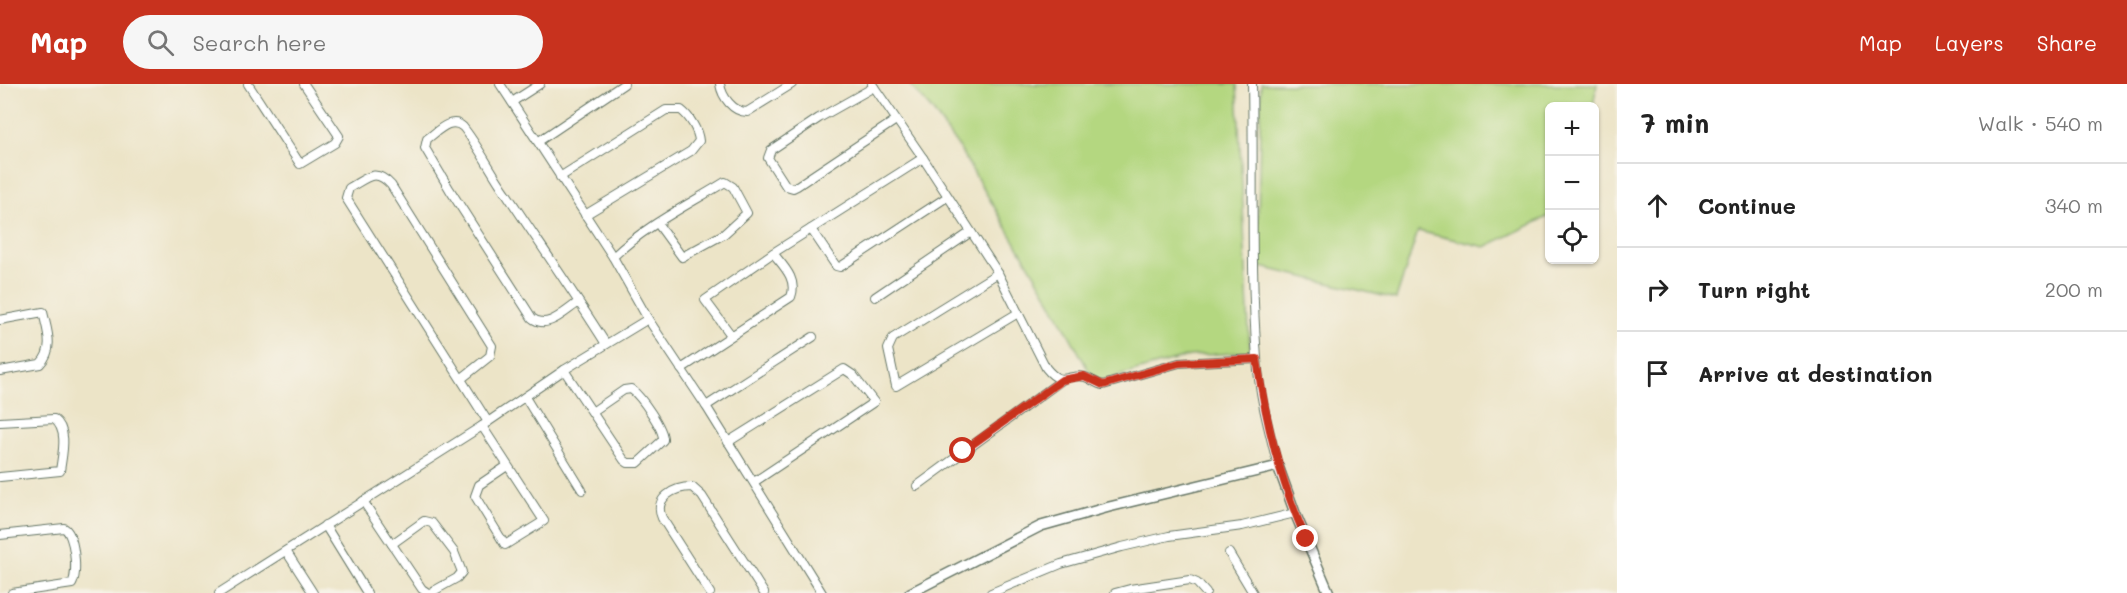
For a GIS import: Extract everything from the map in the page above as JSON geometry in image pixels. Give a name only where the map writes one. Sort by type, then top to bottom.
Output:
[{"type":"main road","points":[[910,593],[1041,526],[1278,466],[1329,593]]},
{"type":"street","points":[[248,84],[300,164],[335,143],[339,136],[304,84]]},
{"type":"street","points":[[500,84],[613,257],[648,319],[706,406],[822,593]]},
{"type":"street","points":[[512,102],[540,84]]},
{"type":"street","points":[[539,141],[624,84]]},
{"type":"street","points":[[720,84],[722,93],[734,109],[747,112],[792,84]]},
{"type":"street","points":[[1252,84],[1252,219],[1257,359],[1267,425],[1278,466]]},
{"type":"street","points":[[896,120],[793,188],[786,186],[768,158],[771,150],[873,85],[998,273],[1046,368],[1054,377],[1062,380]]},
{"type":"street","points":[[560,177],[666,110],[681,110],[692,123],[699,141],[692,151],[585,215]]},
{"type":"street","points":[[579,302],[546,322],[538,322],[532,318],[425,148],[427,139],[452,122],[458,122],[464,126],[579,302],[606,344]]},
{"type":"street","points":[[730,335],[705,300],[773,253],[923,158]]},
{"type":"street","points":[[461,379],[490,356],[492,346],[391,185],[383,176],[373,174],[349,188],[346,198],[461,379],[507,466],[544,521],[505,545],[475,496],[478,485],[507,466]]},
{"type":"street","points":[[613,257],[623,247],[658,224],[725,182],[733,187],[747,213],[724,234],[682,257],[658,224]]},
{"type":"street","points":[[810,229],[836,266],[840,267],[947,197]]},
{"type":"street","points":[[875,297],[971,232]]},
{"type":"street","points":[[681,369],[791,297],[794,286],[792,280],[773,253]]},
{"type":"street","points":[[998,273],[893,338],[888,349],[896,386],[1018,313]]},
{"type":"street","points":[[0,320],[43,312],[50,346],[47,356],[40,364],[0,371]]},
{"type":"street","points":[[219,593],[485,424],[564,370],[648,319]]},
{"type":"street","points":[[706,406],[813,337]]},
{"type":"street","points":[[917,486],[1062,380],[1084,376],[1103,385],[1179,363],[1257,359]]},
{"type":"street","points":[[728,441],[844,369],[849,370],[874,402],[754,482]]},
{"type":"street","points":[[564,370],[592,412],[620,454],[628,463],[638,463],[663,440],[663,434],[657,423],[632,389],[624,390],[592,412]]},
{"type":"street","points":[[525,397],[582,490]]},
{"type":"street","points":[[0,422],[54,419],[60,424],[63,444],[60,471],[0,477]]},
{"type":"street","points":[[710,593],[662,518],[658,508],[659,503],[668,495],[686,487],[692,487],[702,496],[764,593]]},
{"type":"street","points":[[363,501],[422,589],[429,593],[457,578],[462,572],[454,552],[432,523],[424,521],[392,544]]},
{"type":"street","points":[[991,593],[1053,567],[1122,547],[1169,536],[1242,526],[1295,513]]},
{"type":"street","points":[[325,525],[367,593]]},
{"type":"street","points":[[0,535],[64,528],[70,533],[76,569],[72,584],[12,593]]},
{"type":"street","points":[[286,551],[313,593]]},
{"type":"street","points":[[1228,553],[1253,593]]},
{"type":"street","points":[[1115,593],[1183,580],[1197,583],[1206,593]]},
{"type":"green space","points":[[909,84],[1237,84],[1250,352],[1189,356],[1101,381],[1090,373],[1053,305],[959,148],[932,110]]},
{"type":"green space","points":[[1261,84],[1597,84],[1594,102],[1545,102],[1545,218],[1485,247],[1418,231],[1396,299],[1257,266]]},
{"type":"route","points":[[963,451],[1062,380],[1084,376],[1098,385],[1103,385],[1179,363],[1257,359],[1267,425],[1278,466],[1306,539]]}]
